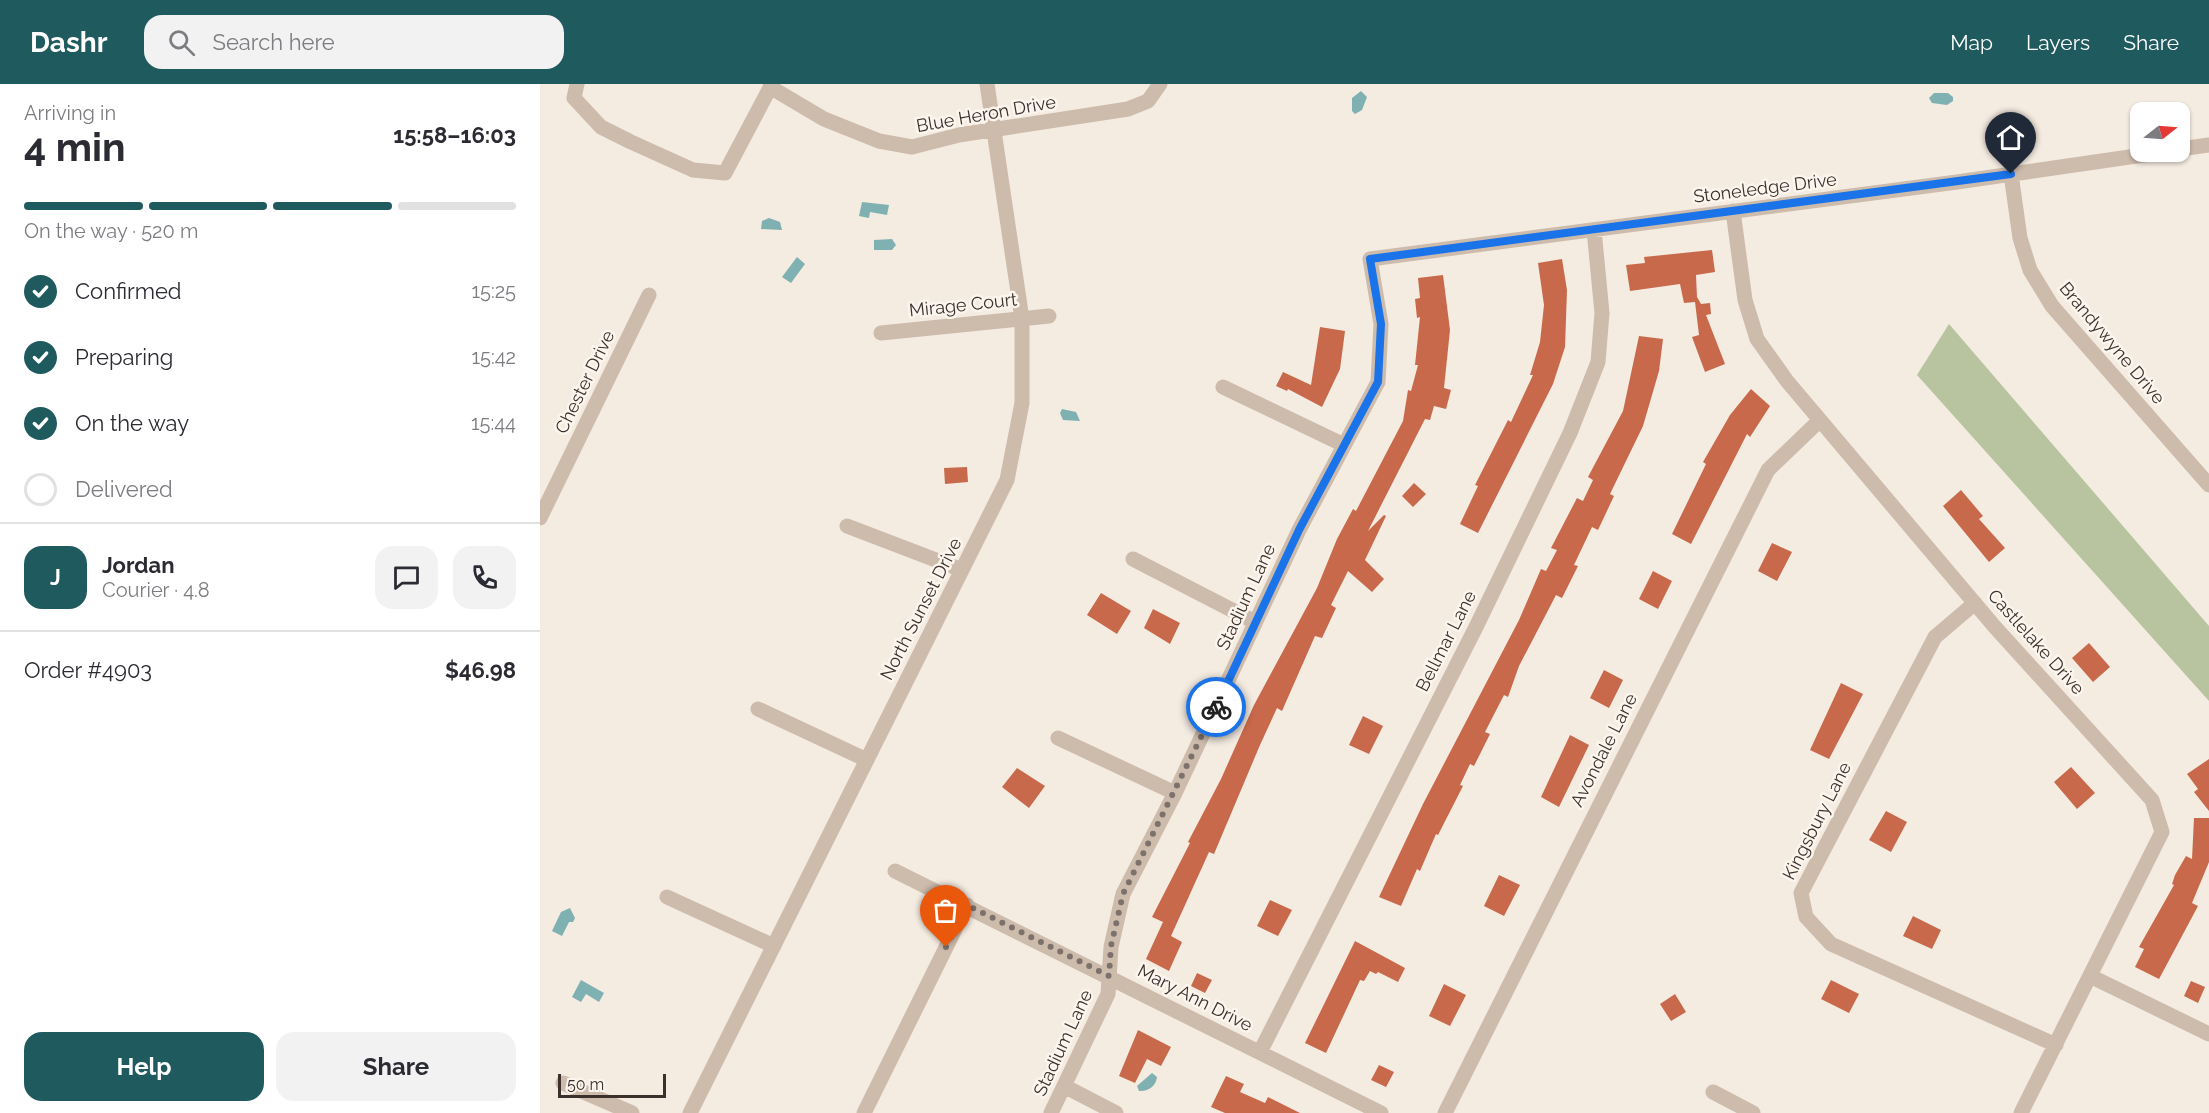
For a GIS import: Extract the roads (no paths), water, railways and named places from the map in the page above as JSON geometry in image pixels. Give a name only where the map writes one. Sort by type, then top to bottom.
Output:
[{"type":"street","name":"North Sunset Drive","points":[[690,1113],[1007,480],[1022,403],[1022,319],[987,84]]},
{"type":"street","name":"Blue Heron Drive","points":[[771,86],[824,119],[879,141],[912,147],[959,135],[1089,117],[1128,109],[1148,101],[1160,84]]},
{"type":"street","points":[[576,91],[601,127],[693,170],[725,173],[771,86]]},
{"type":"street","points":[[2190,148],[2209,145]]},
{"type":"street","name":"Stoneledge Drive","points":[[1370,259],[2130,157]]},
{"type":"street","name":"Brandywyne Drive","points":[[2011,174],[2024,249],[2030,270],[2052,306],[2209,485]]},
{"type":"street","name":"Castlelake Drive","points":[[1733,211],[1746,300],[1757,339],[1787,381],[1975,603],[2152,800],[2160,818],[2162,832],[2021,1113]]},
{"type":"street","name":"Bellmar Lane","points":[[1260,1052],[1476,627],[1570,433],[1599,362],[1602,313],[1594,230]]},
{"type":"street","name":"Stadium Lane","points":[[1051,1113],[1108,994],[1111,946],[1123,894],[1175,793],[1299,530],[1378,382],[1381,324],[1370,259]]},
{"type":"street","name":"Chester Drive","points":[[540,518],[649,295]]},
{"type":"street","name":"Mirage Court","points":[[881,333],[1049,316]]},
{"type":"street","points":[[1223,387],[1344,445]]},
{"type":"street","name":"Avondale Lane","points":[[1445,1113],[1768,470],[1820,420]]},
{"type":"street","points":[[847,526],[963,570]]},
{"type":"street","points":[[1133,559],[1256,622]]},
{"type":"street","name":"Kingsbury Lane","points":[[1975,603],[1935,637],[1801,893],[1806,917],[1831,944],[2056,1045]]},
{"type":"street","points":[[758,709],[867,760]]},
{"type":"street","points":[[1058,738],[1175,793]]},
{"type":"street","name":"Mary Ann Drive","points":[[895,871],[1381,1113]]},
{"type":"street","points":[[667,897],[774,946]]},
{"type":"street","points":[[864,1113],[967,905]]},
{"type":"street","points":[[2090,976],[2209,1034]]},
{"type":"street","points":[[563,1083],[632,1113]]},
{"type":"street","points":[[1064,1086],[1113,1112]]},
{"type":"street","points":[[1713,1092],[1753,1113]]},
{"type":"water","points":[[1361,91],[1367,97],[1362,110],[1355,114],[1352,111],[1352,98]]},
{"type":"water","points":[[1934,93],[1948,93],[1953,97],[1953,101],[1947,105],[1932,103],[1929,98]]},
{"type":"water","points":[[862,202],[889,205],[887,215],[870,212],[869,218],[859,216]]},
{"type":"water","points":[[769,218],[780,222],[782,230],[761,229],[762,221]]},
{"type":"water","points":[[892,239],[896,245],[892,250],[874,250],[874,240]]},
{"type":"water","points":[[797,257],[805,264],[791,283],[782,277]]},
{"type":"water","points":[[1062,409],[1076,412],[1080,421],[1063,420],[1060,413]]},
{"type":"water","points":[[570,908],[575,918],[573,922],[569,922],[562,936],[552,931],[561,912]]},
{"type":"water","points":[[581,980],[604,993],[599,1002],[586,994],[581,1002],[572,997]]},
{"type":"water","points":[[1152,1073],[1157,1077],[1153,1086],[1139,1091],[1137,1086]]}]
